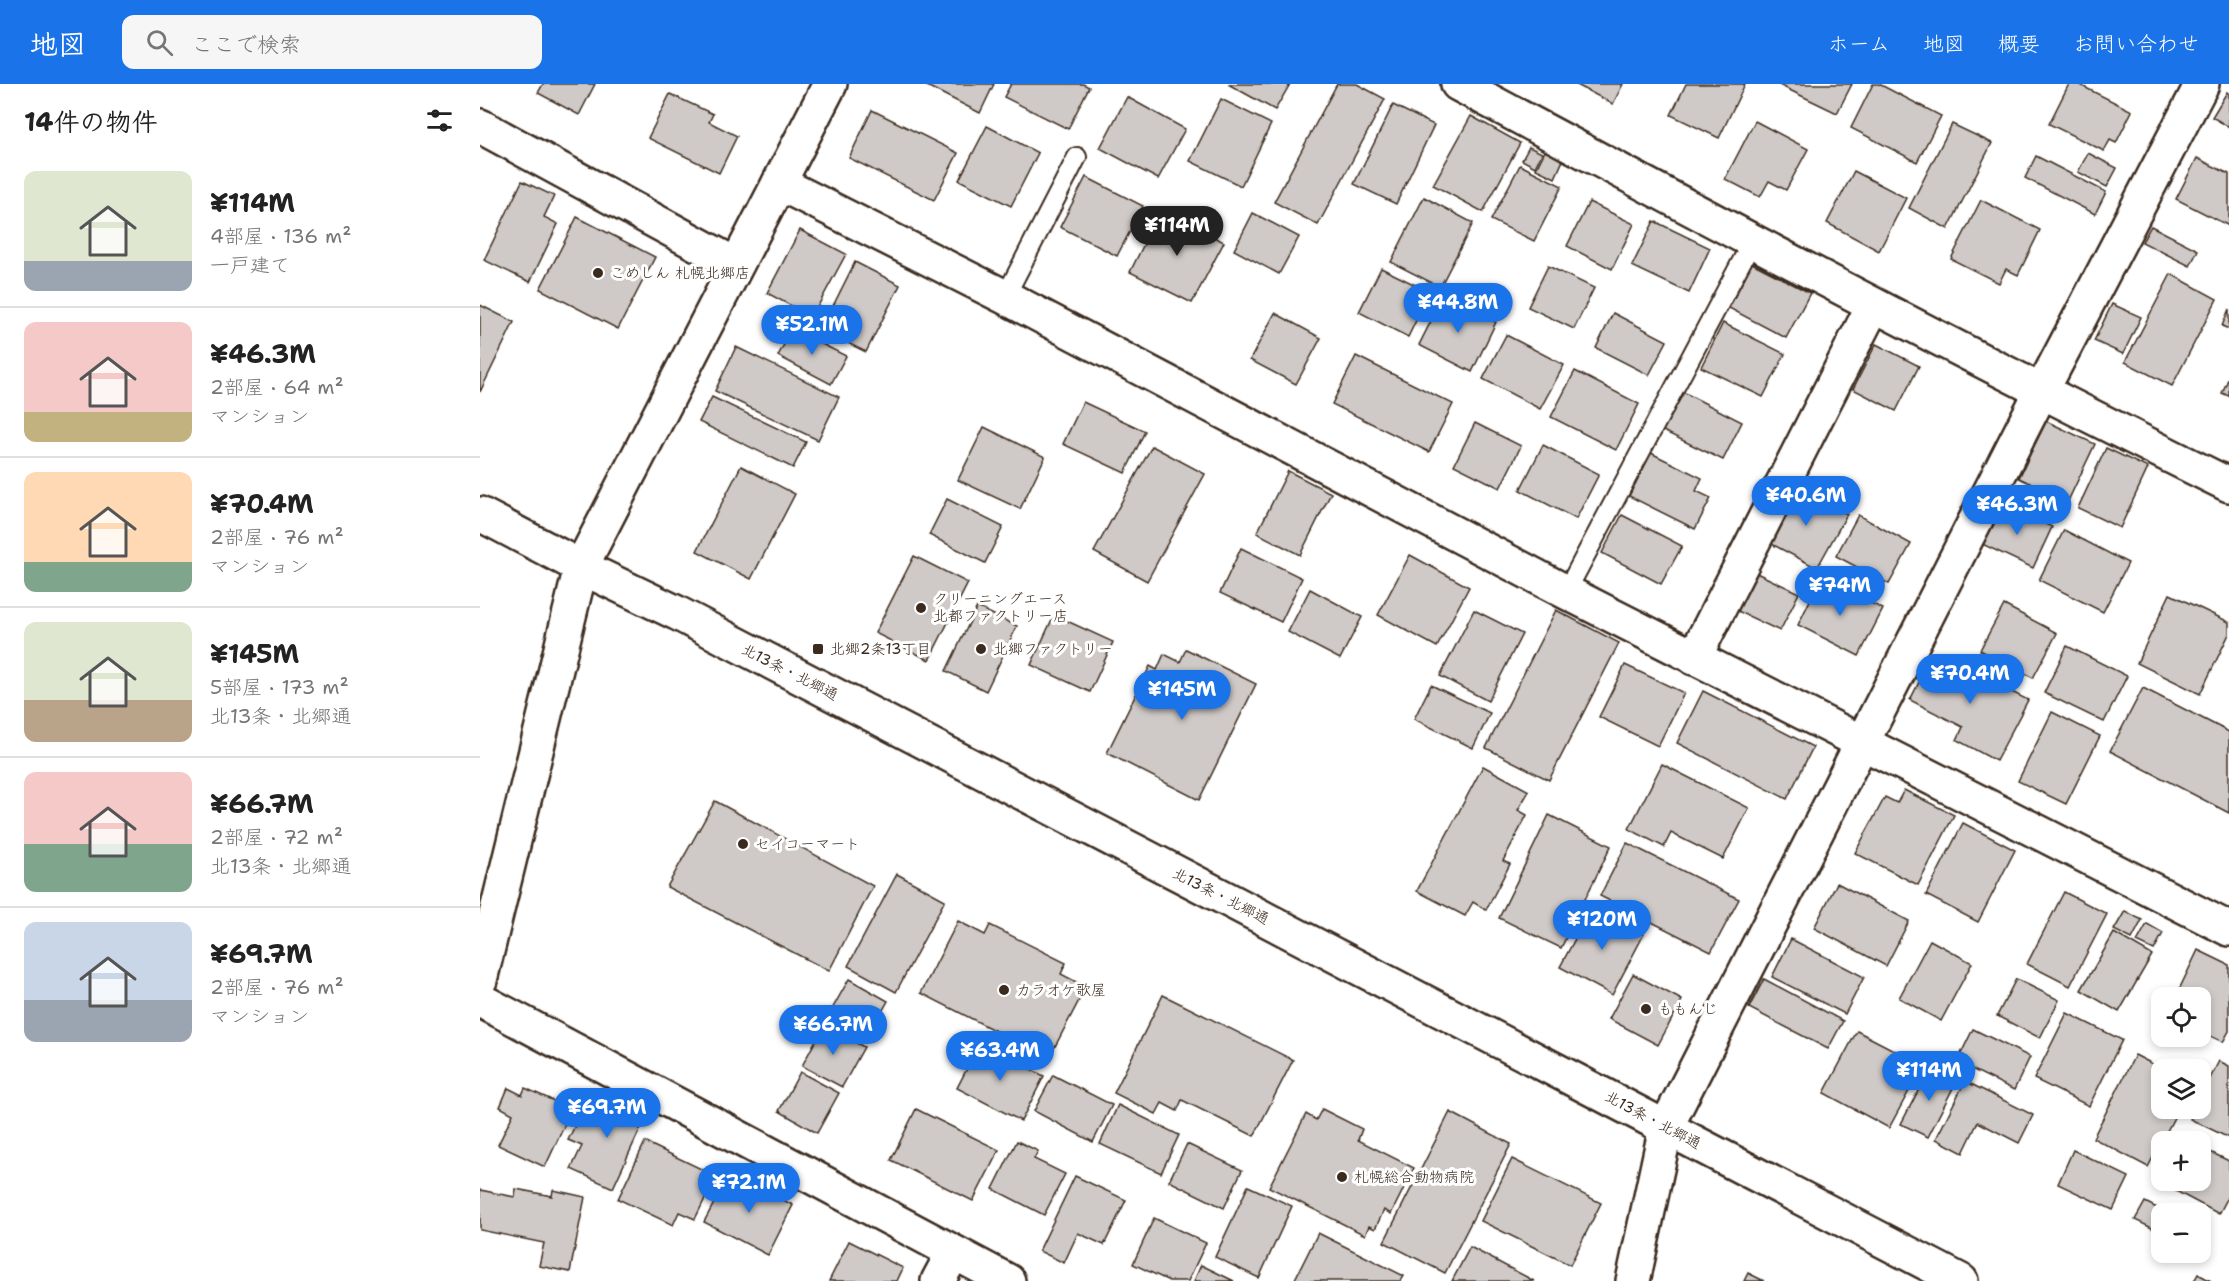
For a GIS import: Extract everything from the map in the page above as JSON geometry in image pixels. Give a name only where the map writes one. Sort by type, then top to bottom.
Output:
[{"type":"street","points":[[480,980],[581,567],[830,84]]},
{"type":"street","points":[[1458,84],[1874,306],[2229,485]]},
{"type":"street","points":[[1633,1281],[1666,1127],[2041,392],[2202,84]]},
{"type":"street","points":[[480,126],[736,265]]},
{"type":"street","points":[[779,183],[1005,297],[1694,658],[2229,929]]},
{"type":"street","points":[[1694,658],[1874,306]]},
{"type":"street","name":"北13条・北郷通","points":[[480,514],[581,567],[677,613],[1961,1281]]},
{"type":"street","points":[[480,1000],[945,1267],[1008,1281]]},
{"type":"lane","points":[[1005,297],[1077,157]]},
{"type":"lane","points":[[1566,592],[1752,242]]},
{"type":"building","points":[[543,84],[595,84],[579,115],[538,93]]},
{"type":"building","points":[[923,84],[994,84],[980,113]]},
{"type":"building","points":[[1011,84],[1083,84],[1089,87],[1068,129],[1004,97]]},
{"type":"building","points":[[1228,84],[1290,84],[1275,110]]},
{"type":"building","points":[[1337,84],[1357,84],[1385,99],[1318,225],[1274,202]]},
{"type":"building","points":[[1575,84],[1623,84],[1613,104]]},
{"type":"building","points":[[1686,84],[1745,84],[1719,138],[1671,115]]},
{"type":"building","points":[[1777,84],[1852,84],[1837,113]]},
{"type":"building","points":[[1873,84],[1879,84],[1941,116],[1917,162],[1851,128]]},
{"type":"building","points":[[2069,84],[2078,84],[2132,111],[2116,143],[2110,140],[2104,151],[2049,124]]},
{"type":"building","points":[[2227,92],[2229,94],[2229,127],[2212,117]]},
{"type":"building","points":[[670,94],[713,114],[709,122],[737,136],[719,173],[648,138]]},
{"type":"building","points":[[1127,97],[1185,129],[1158,179],[1100,148]]},
{"type":"building","points":[[1221,99],[1271,124],[1241,186],[1190,161]]},
{"type":"building","points":[[1393,105],[1434,125],[1396,204],[1354,184]]},
{"type":"building","points":[[872,110],[958,153],[934,200],[849,158]]},
{"type":"building","points":[[1471,116],[1520,143],[1483,212],[1433,185]]},
{"type":"building","points":[[1755,121],[1808,149],[1786,190],[1769,181],[1760,197],[1725,179]]},
{"type":"building","points":[[1952,124],[1992,143],[1948,229],[1909,208]]},
{"type":"building","points":[[987,126],[1038,153],[1011,206],[959,180]]},
{"type":"building","points":[[1529,147],[1542,153],[1535,167],[1522,160]]},
{"type":"building","points":[[1546,149],[1564,158],[1555,178],[1536,169]]},
{"type":"building","points":[[2088,153],[2117,168],[2107,187],[2078,172]]},
{"type":"building","points":[[2036,156],[2106,192],[2095,214],[2025,178]]},
{"type":"building","points":[[2197,158],[2229,174],[2229,226],[2176,199]]},
{"type":"building","points":[[1520,165],[1562,186],[1534,241],[1491,220]]},
{"type":"building","points":[[1854,171],[1906,198],[1879,251],[1827,223]]},
{"type":"building","points":[[1086,177],[1143,206],[1117,256],[1060,227]]},
{"type":"building","points":[[522,181],[554,196],[544,217],[558,224],[530,282],[484,260]]},
{"type":"building","points":[[1424,197],[1473,223],[1440,287],[1391,262]]},
{"type":"building","points":[[1981,200],[2040,230],[2018,275],[2006,269],[1999,283],[1951,259]]},
{"type":"building","points":[[1589,202],[1634,224],[1612,269],[1567,246]]},
{"type":"building","points":[[1161,210],[1224,242],[1192,303],[1130,272]]},
{"type":"building","points":[[1253,213],[1299,237],[1279,274],[1234,250]]},
{"type":"building","name":"こめしん 札幌北郷店","points":[[577,217],[655,257],[618,329],[540,289]]},
{"type":"building","points":[[1654,221],[1710,248],[1689,293],[1632,266]]},
{"type":"building","points":[[2151,226],[2198,250],[2190,266],[2142,242]]},
{"type":"building","points":[[800,230],[846,254],[812,317],[767,293]]},
{"type":"building","points":[[855,262],[900,285],[866,352],[821,330]]},
{"type":"building","points":[[1752,263],[1810,293],[1786,338],[1729,308]]},
{"type":"building","points":[[1548,266],[1594,288],[1574,329],[1528,307]]},
{"type":"building","points":[[1381,268],[1430,292],[1408,337],[1359,312]]},
{"type":"building","points":[[2171,274],[2217,299],[2172,386],[2125,362]]},
{"type":"building","points":[[1443,297],[1496,322],[1472,372],[1419,345]]},
{"type":"building","points":[[2112,304],[2141,317],[2123,354],[2094,341]]},
{"type":"building","points":[[480,305],[514,322],[480,392]]},
{"type":"building","points":[[2229,309],[2229,329],[2222,326]]},
{"type":"building","points":[[1275,313],[1321,338],[1296,384],[1250,360]]},
{"type":"building","points":[[1613,313],[1667,341],[1649,375],[1596,348]]},
{"type":"building","points":[[1723,323],[1785,354],[1763,397],[1701,367]]},
{"type":"building","points":[[792,329],[846,356],[831,384],[778,356]]},
{"type":"building","points":[[1506,335],[1564,365],[1540,409],[1483,379]]},
{"type":"building","points":[[1876,344],[1919,366],[1896,411],[1853,389]]},
{"type":"building","points":[[736,347],[839,397],[818,440],[715,391]]},
{"type":"building","points":[[1356,356],[1453,404],[1429,452],[1332,404]]},
{"type":"building","points":[[1575,371],[1639,404],[1616,450],[1551,417]]},
{"type":"building","points":[[2229,377],[2229,396],[2222,393]]},
{"type":"building","points":[[1681,391],[1742,422],[1723,460],[1661,430]]},
{"type":"building","points":[[712,397],[806,442],[793,468],[699,422]]},
{"type":"building","points":[[1083,402],[1145,431],[1125,473],[1063,444]]},
{"type":"building","points":[[2046,421],[2095,444],[2068,501],[2019,478]]},
{"type":"building","points":[[1475,423],[1521,446],[1500,488],[1454,465]]},
{"type":"building","points":[[984,427],[1045,457],[1020,509],[958,480]]},
{"type":"building","points":[[1543,445],[1599,474],[1576,519],[1520,490]]},
{"type":"building","points":[[1152,446],[1205,474],[1147,581],[1094,552]]},
{"type":"building","points":[[2106,448],[2148,468],[2120,528],[2078,508]]},
{"type":"building","points":[[1651,453],[1702,478],[1696,491],[1711,498],[1695,529],[1629,496]]},
{"type":"building","points":[[741,466],[795,494],[751,579],[697,551]]},
{"type":"building","points":[[1288,471],[1331,493],[1300,555],[1257,533]]},
{"type":"building","points":[[1796,486],[1847,514],[1817,568],[1766,541]]},
{"type":"building","points":[[947,499],[1003,527],[985,563],[929,535]]},
{"type":"building","points":[[2001,503],[2052,527],[2033,568],[1982,544]]},
{"type":"building","points":[[1622,515],[1682,546],[1661,584],[1602,553]]},
{"type":"building","points":[[1858,515],[1911,544],[1889,584],[1836,556]]},
{"type":"building","points":[[2064,530],[2128,563],[2103,612],[2039,580]]},
{"type":"building","points":[[1241,548],[1302,578],[1281,622],[1220,593]]},
{"type":"building","points":[[1410,555],[1469,587],[1437,647],[1378,615]]},
{"type":"building","name":"クリーニングエース 北都ファクトリー店","points":[[914,556],[968,583],[929,660],[875,633]]},
{"type":"building","points":[[1748,569],[1799,593],[1780,631],[1729,607]]},
{"type":"building","points":[[1821,578],[1883,609],[1859,656],[1798,625]]},
{"type":"building","points":[[1310,589],[1362,617],[1340,659],[1288,632]]},
{"type":"building","points":[[2170,594],[2229,622],[2229,634],[2200,694],[2137,663]]},
{"type":"building","points":[[2004,605],[2057,633],[2033,678],[1980,650]]},
{"type":"building","name":"北郷ファクトリー","points":[[977,607],[1017,626],[986,691],[946,671]]},
{"type":"building","points":[[1474,610],[1522,634],[1488,701],[1440,676]]},
{"type":"building","points":[[1556,610],[1619,643],[1549,780],[1486,748]]},
{"type":"building","points":[[1054,615],[1113,642],[1090,692],[1031,665]]},
{"type":"building","points":[[2067,646],[2127,676],[2104,722],[2044,693]]},
{"type":"building","points":[[1186,649],[1256,684],[1199,800],[1107,753],[1150,666],[1157,670],[1164,654],[1180,662]]},
{"type":"building","points":[[1934,653],[2028,700],[1996,761],[1957,740],[1963,727],[1910,700]]},
{"type":"building","points":[[1625,665],[1684,693],[1658,746],[1599,717]]},
{"type":"building","points":[[1431,685],[1490,713],[1473,748],[1414,719]]},
{"type":"building","points":[[2143,688],[2229,732],[2229,813],[2110,751]]},
{"type":"building","points":[[1703,691],[1813,747],[1787,799],[1677,743]]},
{"type":"building","points":[[2052,712],[2100,736],[2066,804],[2018,781]]},
{"type":"building","points":[[1662,764],[1749,808],[1723,859],[1671,833],[1664,847],[1629,829]]},
{"type":"building","points":[[1483,766],[1529,791],[1518,810],[1527,815],[1503,861],[1510,864],[1486,910],[1473,902],[1465,916],[1417,891]]},
{"type":"building","points":[[1904,790],[1954,815],[1918,885],[1855,853],[1885,797],[1897,803]]},
{"type":"building","name":"セイコーマート","points":[[715,801],[873,886],[829,971],[667,887]]},
{"type":"building","points":[[1549,815],[1611,846],[1561,948],[1499,918]]},
{"type":"building","points":[[1963,823],[2015,850],[1978,922],[1926,895]]},
{"type":"building","points":[[1627,843],[1739,899],[1711,952],[1600,896]]},
{"type":"building","points":[[897,874],[945,900],[896,992],[848,966]]},
{"type":"building","points":[[1837,883],[1909,921],[1886,966],[1814,928]]},
{"type":"building","points":[[2064,892],[2107,914],[2070,986],[2027,964]]},
{"type":"building","points":[[1592,907],[1644,934],[1612,995],[1560,967]]},
{"type":"building","points":[[2125,911],[2142,920],[2132,939],[2114,930]]},
{"type":"building","name":"カラオケ歌屋","points":[[958,921],[985,935],[990,925],[1066,963],[1061,974],[1086,987],[1049,1058],[921,993]]},
{"type":"building","points":[[2147,924],[2163,933],[2154,950],[2137,942]]},
{"type":"building","points":[[2114,933],[2152,955],[2119,1012],[2081,990]]},
{"type":"building","points":[[1791,939],[1864,977],[1845,1014],[1772,977]]},
{"type":"building","points":[[1930,940],[1972,963],[1941,1021],[1899,998]]},
{"type":"building","points":[[2198,950],[2229,965],[2229,1031],[2223,1042],[2211,1036],[2211,987],[2180,987]]},
{"type":"building","name":"ももんじ","points":[[1633,974],[1682,1000],[1658,1045],[1609,1019]]},
{"type":"building","points":[[849,979],[888,1001],[865,1041],[826,1020]]},
{"type":"building","points":[[1764,979],[1843,1021],[1828,1049],[1749,1008]]},
{"type":"building","points":[[2016,979],[2059,1000],[2040,1038],[1997,1016]]},
{"type":"building","points":[[1163,995],[1293,1060],[1254,1136],[1182,1100],[1177,1111],[1162,1103],[1156,1114],[1114,1093]]},
{"type":"building","points":[[2067,1013],[2122,1040],[2089,1106],[2034,1079]]},
{"type":"building","points":[[824,1025],[864,1047],[842,1087],[802,1066]]},
{"type":"building","points":[[1973,1029],[2030,1057],[2014,1090],[1957,1062]]},
{"type":"building","points":[[1857,1031],[1923,1065],[1889,1128],[1824,1093]]},
{"type":"building","points":[[980,1043],[1044,1076],[1021,1121],[957,1088]]},
{"type":"building","points":[[2135,1055],[2151,1063],[2151,1119],[2173,1119],[2167,1131],[2151,1131],[2151,1161],[2148,1167],[2093,1138]]},
{"type":"building","points":[[2219,1061],[2229,1066],[2229,1138],[2190,1119],[2211,1119],[2211,1077]]},
{"type":"building","points":[[1931,1066],[1957,1080],[1928,1137],[1901,1124]]},
{"type":"building","points":[[800,1072],[839,1093],[817,1133],[779,1111]]},
{"type":"building","points":[[1053,1075],[1112,1105],[1093,1142],[1034,1111]]},
{"type":"building","points":[[1965,1081],[2033,1115],[2019,1143],[1978,1122],[1963,1153],[1936,1139]]},
{"type":"building","points":[[508,1088],[522,1095],[525,1088],[572,1109],[545,1167],[498,1145],[513,1114],[500,1107]]},
{"type":"building","points":[[606,1092],[648,1112],[613,1188],[571,1169],[582,1146],[568,1140],[580,1115],[593,1120]]},
{"type":"building","points":[[1118,1105],[1179,1135],[1161,1173],[1100,1144]]},
{"type":"building","points":[[916,1109],[999,1150],[973,1201],[891,1160]]},
{"type":"building","name":"札幌総合動物病院","points":[[1322,1109],[1362,1129],[1358,1140],[1414,1168],[1391,1214],[1384,1210],[1375,1229],[1369,1226],[1365,1235],[1269,1187],[1306,1114],[1316,1120]]},
{"type":"building","points":[[1450,1112],[1511,1144],[1445,1273],[1384,1242]]},
{"type":"building","points":[[1017,1141],[1038,1151],[1034,1159],[1065,1174],[1044,1215],[993,1189]]},
{"type":"building","points":[[645,1142],[716,1176],[695,1219],[679,1212],[673,1225],[618,1199]]},
{"type":"building","points":[[1187,1144],[1242,1170],[1224,1208],[1169,1181]]},
{"type":"building","points":[[2073,1150],[2129,1177],[2113,1210],[2058,1184]]},
{"type":"building","points":[[2211,1152],[2229,1161],[2229,1195],[2219,1214],[2211,1210],[2211,1203],[2198,1203],[2176,1191],[2211,1191]]},
{"type":"building","points":[[1512,1159],[1601,1203],[1570,1265],[1481,1221]]},
{"type":"building","points":[[730,1173],[793,1205],[768,1255],[704,1222]]},
{"type":"building","points":[[1075,1176],[1126,1200],[1104,1245],[1078,1233],[1064,1263],[1039,1251]]},
{"type":"building","points":[[1248,1186],[1292,1206],[1259,1278],[1215,1257]]},
{"type":"building","points":[[516,1189],[552,1196],[553,1190],[585,1197],[570,1272],[539,1266],[544,1243],[480,1230],[480,1190],[515,1197]]},
{"type":"building","points":[[2145,1202],[2151,1205],[2151,1228],[2135,1220]]},
{"type":"building","points":[[1154,1218],[1206,1243],[1188,1281],[1169,1281],[1133,1264]]},
{"type":"building","points":[[1318,1233],[1404,1276],[1401,1281],[1294,1281]]},
{"type":"building","points":[[849,1241],[903,1268],[897,1281],[829,1281]]},
{"type":"building","points":[[1470,1247],[1534,1281],[1452,1281]]},
{"type":"building","points":[[1201,1265],[1234,1281],[1194,1281]]},
{"type":"building","points":[[1748,1273],[1764,1281],[1744,1281]]},
{"type":"building","points":[[2198,1274],[2211,1281],[2194,1281]]},
{"type":"place","name":"こめしん 札幌北郷店","points":[[598,273]]},
{"type":"place","name":"クリーニングエース 北都ファクトリー店","points":[[921,608]]},
{"type":"place","name":"北郷2条13丁目","points":[[818,649]]},
{"type":"place","name":"北郷ファクトリー","points":[[981,649]]},
{"type":"place","name":"セイコーマート","points":[[743,844]]},
{"type":"place","name":"カラオケ歌屋","points":[[1004,990]]},
{"type":"place","name":"ももんじ","points":[[1646,1009]]},
{"type":"place","name":"札幌総合動物病院","points":[[1342,1177]]}]
